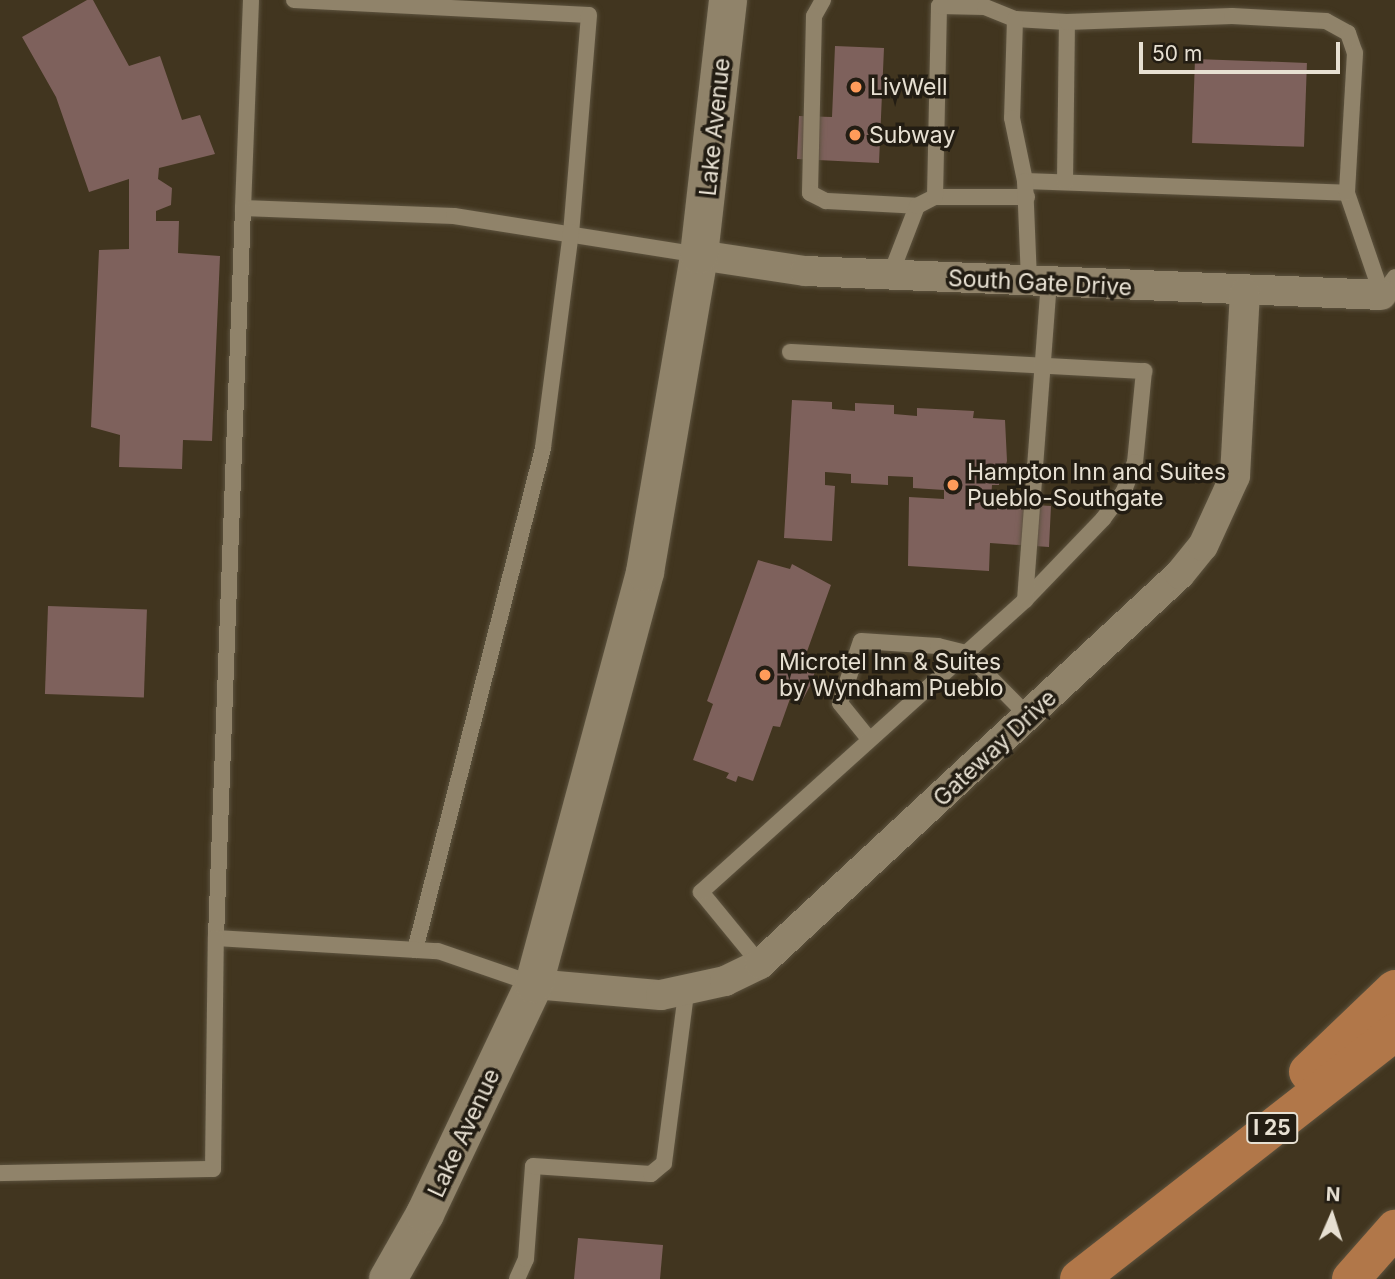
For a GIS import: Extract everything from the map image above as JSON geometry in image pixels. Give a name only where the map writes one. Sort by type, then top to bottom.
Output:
[{"type":"highway","points":[[1149,1225],[1395,989]]},
{"type":"highway","name":"I 25","points":[[1079,1279],[1395,1032]]},
{"type":"highway","points":[[1351,1279],[1395,1229]]},
{"type":"highway","points":[[1385,1279],[1395,1269]]},
{"type":"street","name":"Lake Avenue","points":[[388,1279],[425,1214],[534,984],[645,572],[699,255],[728,0]]},
{"type":"street","name":"South Gate Drive","points":[[699,255],[805,271],[1245,293],[1389,286]]},
{"type":"street","name":"Gateway Drive","points":[[534,984],[661,995],[686,993],[761,964],[1180,575],[1216,523],[1235,476],[1245,293]]},
{"type":"lane","points":[[0,1173],[213,1168],[216,938],[251,0]]},
{"type":"lane","points":[[294,0],[589,15],[571,232],[543,448],[415,950]]},
{"type":"lane","points":[[823,0],[814,16],[810,193],[826,201],[917,206],[935,197],[1027,197]]},
{"type":"lane","points":[[935,197],[933,3],[985,8],[1015,19],[1067,22],[1232,16],[1326,21],[1341,26],[1355,53],[1347,192],[1389,286]]},
{"type":"lane","points":[[1015,19],[1012,118],[1025,181],[1039,283],[1041,364],[1025,600]]},
{"type":"lane","points":[[1065,182],[1067,22]]},
{"type":"lane","points":[[1025,181],[1347,192]]},
{"type":"lane","points":[[890,275],[917,206]]},
{"type":"lane","points":[[243,208],[454,216],[571,232],[699,255]]},
{"type":"lane","points":[[761,964],[701,892],[1025,600],[1103,519],[1124,491],[1135,462],[1144,371],[790,352]]},
{"type":"lane","points":[[869,739],[840,703],[861,641],[938,646],[966,653],[1029,717]]},
{"type":"lane","points":[[216,938],[438,951],[534,984]]},
{"type":"lane","points":[[517,1279],[526,1259],[533,1166],[651,1174],[664,1163],[686,993]]},
{"type":"building","points":[[87,0],[93,0],[129,66],[160,56],[182,120],[200,115],[215,154],[159,168],[158,179],[172,188],[171,205],[156,211],[156,221],[179,221],[178,253],[220,256],[212,441],[183,440],[182,469],[119,467],[120,435],[91,427],[99,250],[129,249],[129,179],[89,192],[56,97],[22,37]]},
{"type":"building","points":[[835,46],[884,48],[879,163],[797,159],[799,116],[832,117]]},
{"type":"building","points":[[1195,59],[1307,63],[1304,147],[1192,143]]},
{"type":"building","name":"Hampton Inn and Suites Pueblo-Southgate","points":[[792,400],[832,402],[832,409],[855,411],[855,403],[894,405],[894,414],[917,416],[917,408],[974,411],[973,418],[1005,420],[1007,461],[1004,471],[1000,471],[999,485],[992,485],[991,502],[1051,506],[1049,547],[990,543],[989,571],[908,566],[909,497],[944,499],[944,490],[913,488],[913,477],[888,476],[888,485],[851,483],[851,474],[825,472],[825,485],[835,486],[832,541],[784,538]]},
{"type":"building","name":"Microtel Inn & Suites by Wyndham Pueblo","points":[[758,560],[790,569],[792,564],[831,585],[805,657],[818,663],[810,686],[802,701],[791,696],[780,727],[773,726],[753,781],[738,776],[736,782],[726,778],[729,773],[693,760],[713,704],[707,701]]},
{"type":"building","points":[[48,606],[147,609],[144,697],[45,694]]},
{"type":"building","points":[[578,1238],[663,1245],[660,1279],[574,1279]]},
{"type":"place","name":"LivWell","points":[[856,87]]},
{"type":"place","name":"Subway","points":[[855,135]]},
{"type":"place","name":"Hampton Inn and Suites Pueblo-Southgate","points":[[953,485]]},
{"type":"place","name":"Microtel Inn & Suites by Wyndham Pueblo","points":[[765,675]]}]
